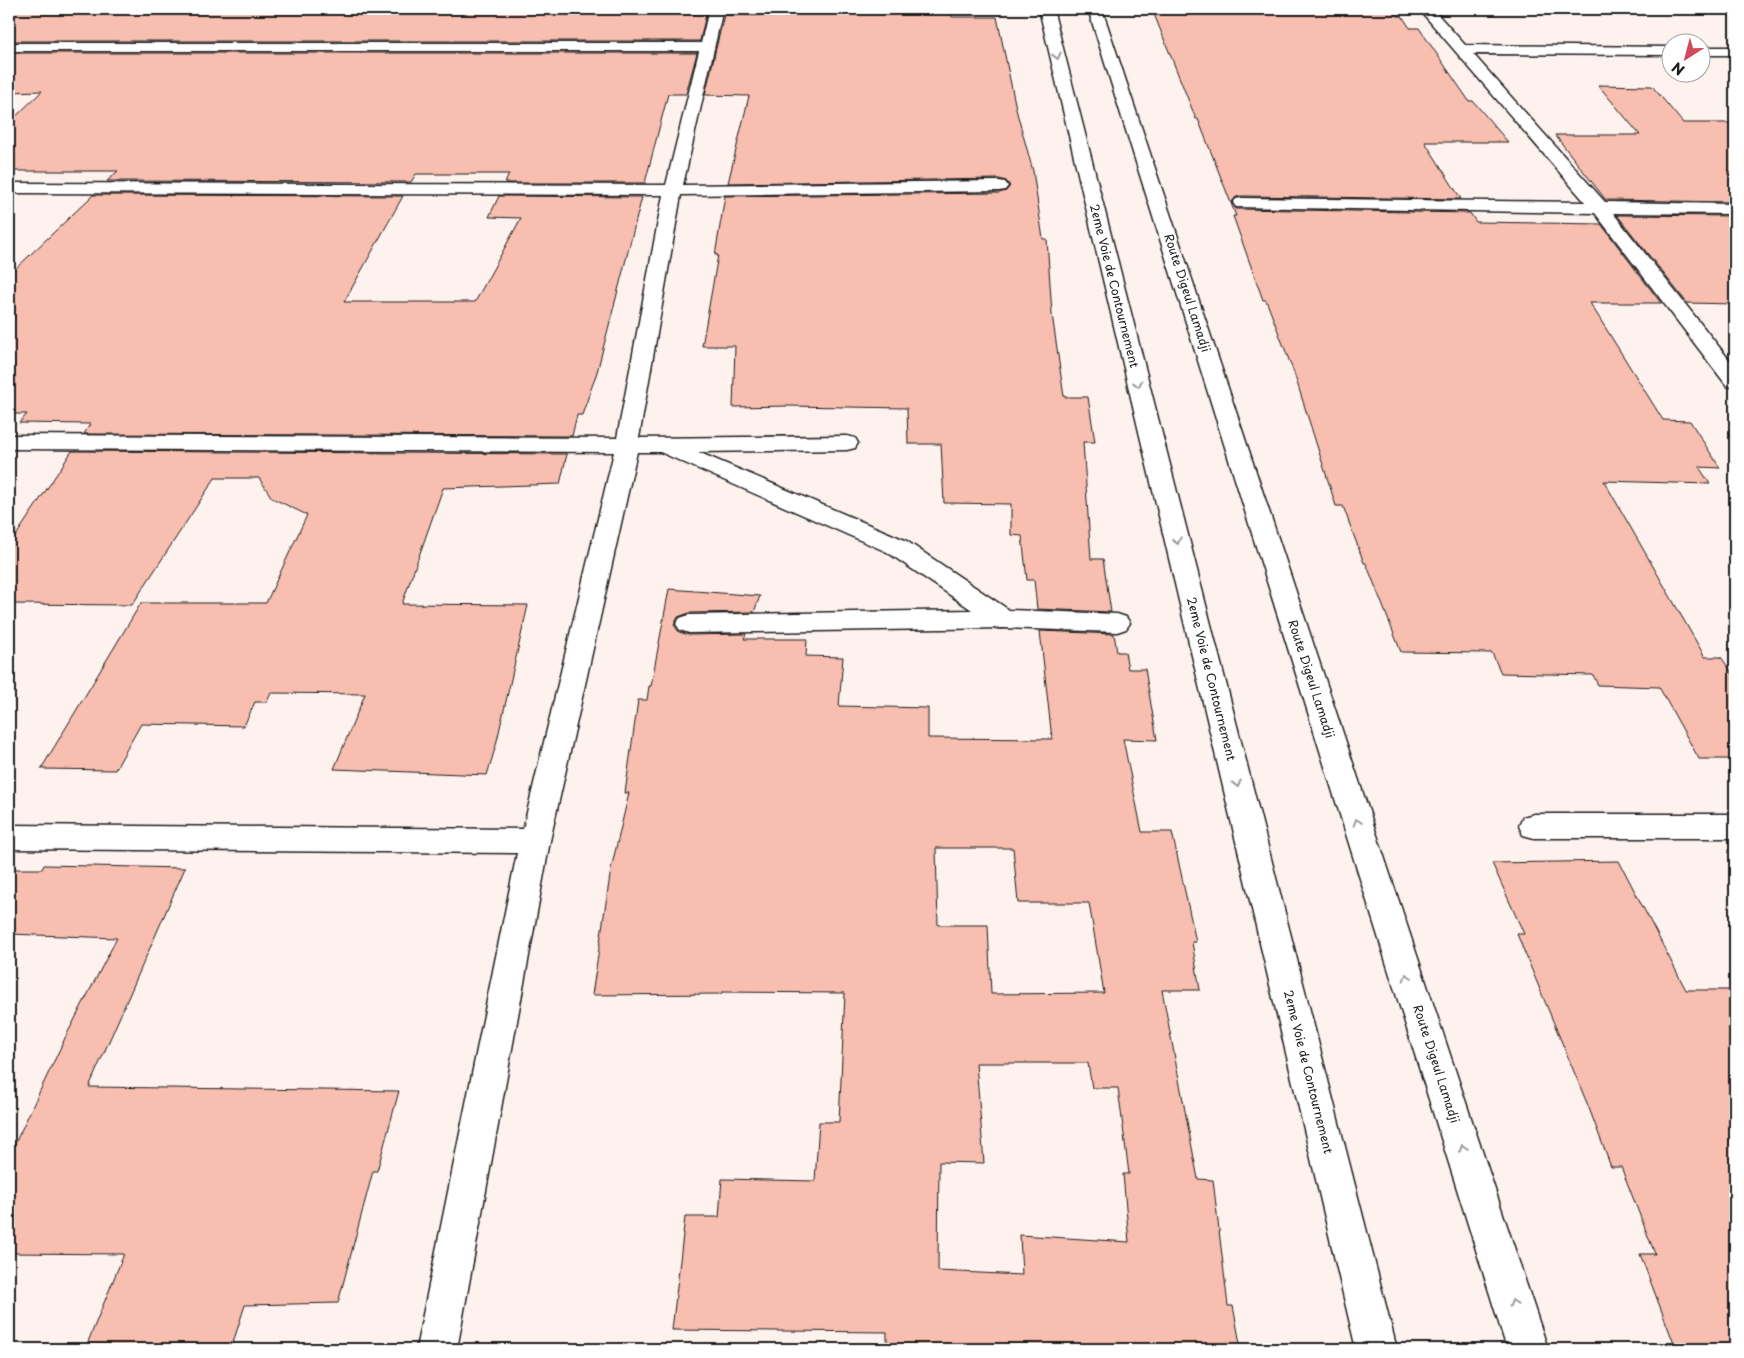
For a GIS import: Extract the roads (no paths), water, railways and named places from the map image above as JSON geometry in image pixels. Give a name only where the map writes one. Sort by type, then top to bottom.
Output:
[{"type":"street","points":[[436,1349],[535,841],[627,444],[673,190],[716,9]]},
{"type":"street","name":"2eme Voie de Contournement","points":[[1046,9],[1377,1349]]},
{"type":"street","name":"Route Digeul Lamadji","points":[[1095,9],[1528,1349]]},
{"type":"street","points":[[1426,9],[1601,209],[1735,380]]},
{"type":"street","points":[[9,46],[707,47]]},
{"type":"street","points":[[1460,49],[1662,51]]},
{"type":"street","points":[[1712,51],[1735,51]]},
{"type":"street","points":[[9,188],[673,190],[999,186]]},
{"type":"street","points":[[1242,204],[1735,209]]},
{"type":"street","points":[[9,442],[664,445],[847,443]]},
{"type":"street","points":[[664,445],[896,546],[1003,619]]},
{"type":"street","points":[[688,624],[1003,619],[1117,623]]},
{"type":"street","points":[[1534,826],[1735,826]]},
{"type":"street","points":[[9,837],[535,841]]}]
